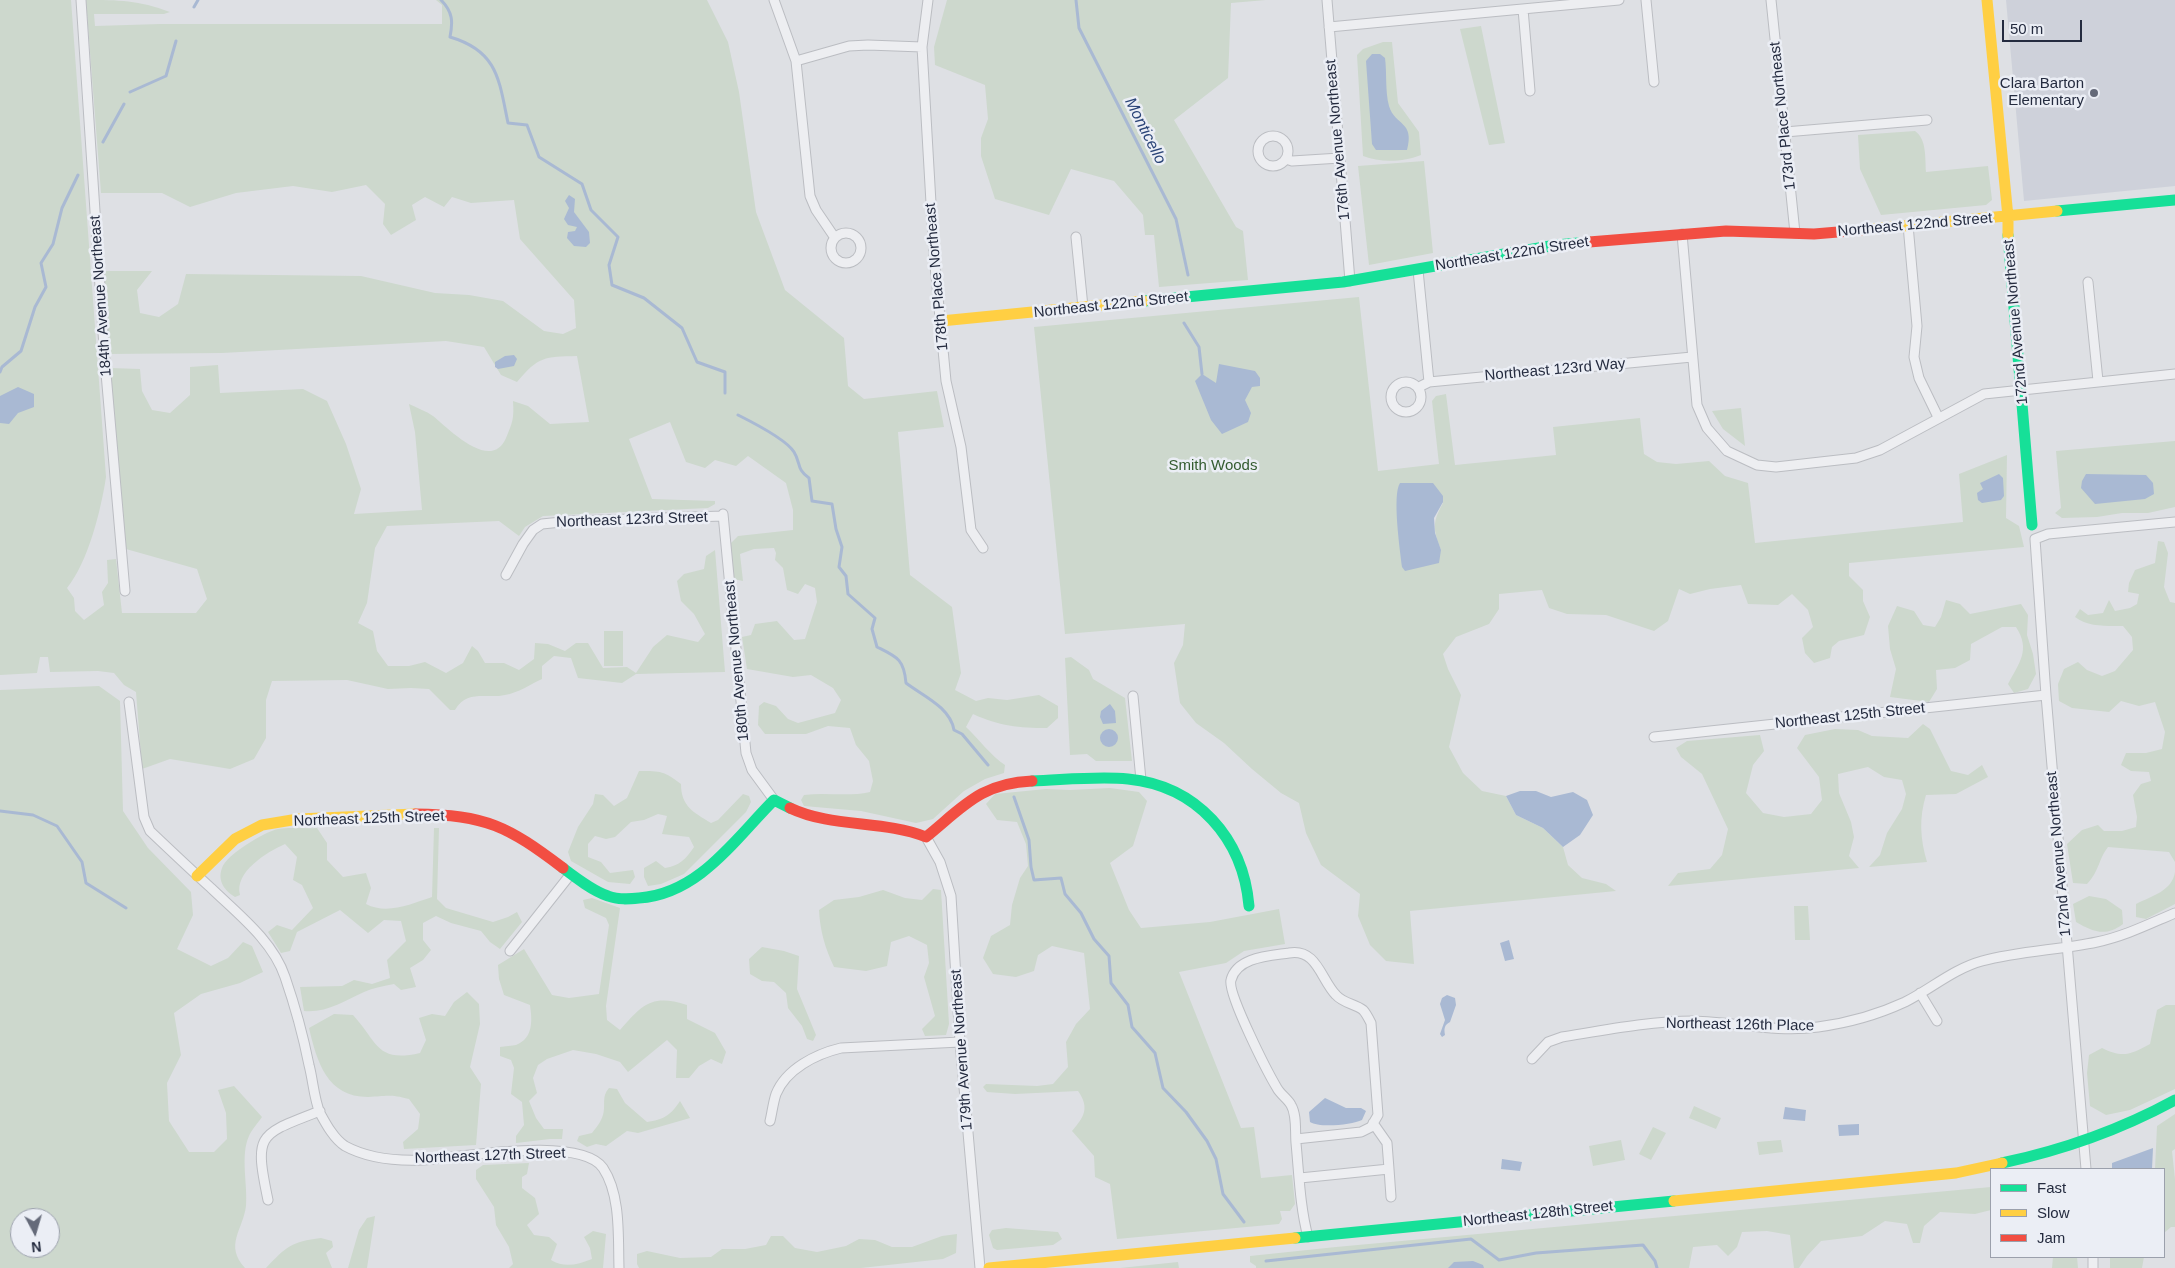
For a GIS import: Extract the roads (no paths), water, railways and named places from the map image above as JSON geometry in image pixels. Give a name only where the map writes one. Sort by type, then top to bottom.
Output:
[{"type":"street","name":"184th Avenue Northeast","points":[[81,0],[105,362],[125,591]]},
{"type":"street","points":[[774,0],[796,61],[810,196],[816,210],[835,238]]},
{"type":"street","name":"178th Place Northeast","points":[[928,0],[922,47],[934,255],[946,381],[961,447],[971,530],[983,548]]},
{"type":"street","name":"176th Avenue Northeast","points":[[1327,0],[1350,281]]},
{"type":"street","points":[[1329,27],[1619,0]]},
{"type":"street","points":[[1646,0],[1654,82]]},
{"type":"street","name":"173rd Place Northeast","points":[[1771,0],[1794,233]]},
{"type":"street","name":"172nd Avenue Northeast","points":[[1987,0],[2008,217],[2008,246],[2032,526]]},
{"type":"street","points":[[1523,9],[1530,91]]},
{"type":"street","points":[[796,61],[850,46],[922,47]]},
{"type":"street","points":[[1785,132],[1927,120]]},
{"type":"street","points":[[1286,159],[1292,161],[1340,158]]},
{"type":"street","name":"Northeast 122nd Street","points":[[941,321],[1350,281],[1556,244],[1726,230],[1814,234],[2175,200]]},
{"type":"street","points":[[1908,225],[1917,326],[1914,357],[1919,378],[1938,418]]},
{"type":"street","points":[[1682,234],[1697,405],[1707,428],[1727,450],[1757,465],[1776,467],[1856,458],[1880,450],[1984,394],[2175,374]]},
{"type":"street","points":[[1076,237],[1083,307]]},
{"type":"street","points":[[1418,270],[1429,382]]},
{"type":"street","points":[[2088,282],[2098,381]]},
{"type":"street","name":"Northeast 123rd Way","points":[[1418,387],[1429,382],[1692,356]]},
{"type":"street","name":"Northeast 123rd Street","points":[[506,576],[532,530],[542,524],[571,521],[723,515]]},
{"type":"street","name":"180th Avenue Northeast","points":[[723,515],[746,753],[752,770],[774,800]]},
{"type":"street","name":"172nd Avenue Northeast","points":[[2086,1168],[2046,695],[2035,539],[2048,534],[2175,522]]},
{"type":"street","name":"Northeast 125th Street","points":[[1654,737],[2046,695]]},
{"type":"street","points":[[1133,696],[1141,780]]},
{"type":"street","points":[[129,702],[144,818],[150,831],[197,876]]},
{"type":"street","points":[[774,800],[807,816],[906,829],[926,837],[978,795],[992,787],[1012,783],[1107,778],[1141,780],[1162,786],[1187,798],[1214,820],[1231,842],[1246,877],[1249,906]]},
{"type":"street","name":"Northeast 125th Street","points":[[197,876],[241,836],[261,825],[292,820],[428,814],[467,817],[492,823],[538,850],[570,875],[609,896],[627,899],[652,897],[679,889],[716,863],[756,817],[774,800]]},
{"type":"street","name":"179th Avenue Northeast","points":[[926,837],[940,862],[951,896],[960,1042],[980,1268]]},
{"type":"street","points":[[510,951],[570,875]]},
{"type":"street","name":"Northeast 127th Street","points":[[197,876],[241,917],[272,950],[285,975],[304,1041],[320,1111],[332,1134],[343,1144],[358,1152],[375,1156],[420,1160],[549,1150],[572,1152],[589,1158],[602,1167],[609,1180],[613,1195],[619,1268]]},
{"type":"street","name":"Northeast 126th Place","points":[[1532,1059],[1548,1042],[1562,1037],[1656,1024],[1715,1022],[1788,1029],[1846,1023],[1873,1015],[1920,993],[1958,970],[1982,961],[2067,947],[2130,933],[2175,912]]},
{"type":"street","points":[[1296,1139],[1361,1132],[1372,1126],[1378,1115],[1371,1023],[1364,1010],[1337,996],[1314,960],[1303,954],[1292,952],[1243,962],[1235,970],[1230,982],[1234,998],[1277,1089],[1292,1106],[1300,1178],[1308,1237]]},
{"type":"street","points":[[1920,993],[1937,1022]]},
{"type":"street","points":[[770,1121],[776,1094],[786,1078],[805,1062],[824,1052],[841,1048],[960,1042]]},
{"type":"street","name":"Northeast 128th Street","points":[[989,1268],[1956,1173],[2018,1161],[2084,1142],[2123,1126],[2175,1100]]},
{"type":"street","points":[[268,1200],[260,1162],[260,1148],[267,1136],[281,1126],[320,1111]]},
{"type":"street","points":[[1373,1123],[1387,1143],[1391,1197]]},
{"type":"street","points":[[1300,1178],[1389,1169]]},
{"type":"water","points":[[1372,54],[1380,54],[1385,58],[1389,106],[1395,117],[1406,129],[1409,141],[1407,150],[1376,150],[1372,144],[1366,61]]},
{"type":"water","points":[[569,195],[575,199],[574,212],[589,232],[590,243],[586,247],[574,246],[567,238],[568,232],[575,231],[577,227],[568,225],[564,219],[569,208],[565,201]]},
{"type":"water","points":[[514,355],[517,359],[514,366],[498,369],[495,367],[495,362],[505,356]]},
{"type":"water","points":[[1219,364],[1255,371],[1260,378],[1260,386],[1252,387],[1245,400],[1251,413],[1248,422],[1222,434],[1211,420],[1195,381],[1202,374],[1216,383]]},
{"type":"water","points":[[18,387],[34,394],[34,407],[18,413],[9,424],[0,423],[0,396]]},
{"type":"water","points":[[1999,474],[2003,478],[2004,496],[2001,500],[1982,503],[1978,500],[1977,493],[1983,489],[1980,483]]},
{"type":"water","points":[[2086,474],[2146,475],[2153,483],[2154,494],[2145,499],[2095,504],[2081,488]]},
{"type":"water","points":[[1400,483],[1433,483],[1443,496],[1443,502],[1434,518],[1435,533],[1441,550],[1439,563],[1405,571],[1402,567],[1397,510]]},
{"type":"water","points":[[1110,704],[1115,711],[1116,723],[1103,724],[1100,717],[1101,711]]},
{"type":"water","points":[[1109,729],[1115,732],[1118,738],[1115,744],[1109,747],[1103,744],[1100,738],[1103,732]]},
{"type":"water","points":[[1520,791],[1536,791],[1551,797],[1573,792],[1587,800],[1593,815],[1580,835],[1563,847],[1543,828],[1516,815],[1506,796]]},
{"type":"water","points":[[1509,940],[1514,959],[1505,961],[1500,943]]},
{"type":"water","points":[[1447,995],[1455,998],[1456,1005],[1450,1022],[1445,1027],[1445,1035],[1442,1037],[1440,1034],[1445,1020],[1440,1004],[1442,998]]},
{"type":"water","points":[[1325,1098],[1346,1108],[1361,1108],[1366,1111],[1362,1120],[1336,1125],[1321,1125],[1310,1122],[1309,1112]]},
{"type":"water","points":[[1785,1107],[1806,1110],[1805,1121],[1783,1119]]},
{"type":"water","points":[[1859,1124],[1859,1135],[1839,1136],[1838,1125]]},
{"type":"water","points":[[2153,1148],[2152,1168],[2112,1168],[2112,1163]]},
{"type":"water","points":[[1502,1159],[1522,1162],[1520,1171],[1501,1169]]},
{"type":"water","points":[[1473,1261],[1483,1265],[1484,1268],[1448,1268],[1454,1262]]},
{"type":"waterway","points":[[194,7],[198,0]]},
{"type":"waterway","points":[[441,0],[451,17],[450,37],[478,50],[494,69],[502,93],[508,123],[527,125],[539,157],[582,184],[591,210],[618,237],[609,265],[612,285],[644,298],[682,328],[697,362],[725,372],[725,393]]},
{"type":"waterway","name":"Monticello","points":[[1076,0],[1079,28],[1176,219],[1188,275]]},
{"type":"waterway","points":[[130,92],[166,76],[176,41]]},
{"type":"waterway","points":[[103,142],[124,104]]},
{"type":"waterway","points":[[0,372],[2,367],[21,351],[35,307],[46,287],[41,263],[53,244],[62,208],[78,175]]},
{"type":"waterway","name":"Monticello","points":[[1184,323],[1199,347],[1202,374]]},
{"type":"waterway","points":[[738,415],[768,431],[790,447],[796,456],[802,472],[809,478],[812,501],[832,504],[836,529],[842,547],[839,567],[846,576],[848,594],[875,618],[872,629],[877,647],[890,653],[898,660],[903,669],[906,683],[942,708],[954,730],[962,734],[988,765]]},
{"type":"waterway","points":[[1014,797],[1029,840],[1034,880],[1061,878],[1065,894],[1081,913],[1094,939],[1109,956],[1111,983],[1128,1005],[1132,1027],[1155,1053],[1163,1088],[1186,1112],[1207,1141],[1216,1159],[1223,1194],[1244,1222]]},
{"type":"waterway","points":[[0,811],[33,815],[57,826],[82,862],[86,883],[126,908]]},
{"type":"waterway","points":[[1266,1261],[1471,1239],[1499,1260],[1536,1253],[1643,1245],[1655,1261],[1657,1268]]},
{"type":"place","name":"Clara Barton Elementary","points":[[2094,93]]},
{"type":"park label","name":"Smith Woods","points":[[1213,466]]}]
